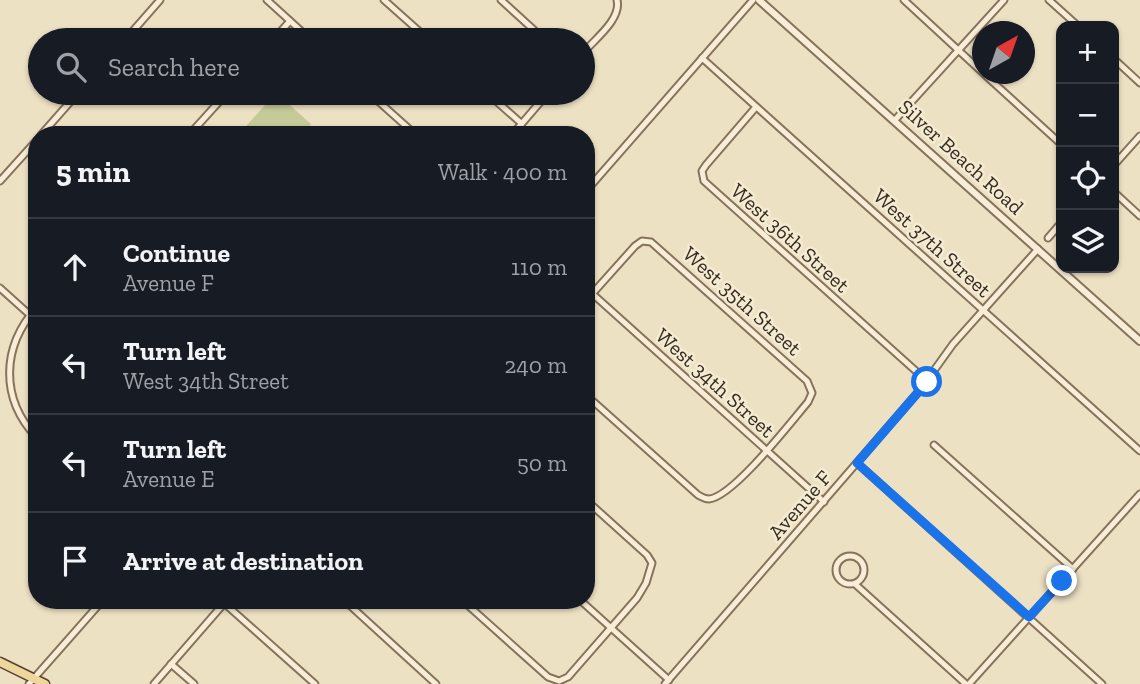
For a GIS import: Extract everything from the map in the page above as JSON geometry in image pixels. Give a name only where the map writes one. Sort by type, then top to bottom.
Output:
[{"type":"main road","points":[[0,662],[32,681],[45,684]]},
{"type":"street","points":[[136,28],[160,0]]},
{"type":"street","points":[[267,0],[298,28]]},
{"type":"street","points":[[384,0],[416,28]]},
{"type":"street","points":[[500,0],[532,28]]},
{"type":"street","points":[[595,181],[753,0]]},
{"type":"street","name":"Silver Beach Road","points":[[759,0],[1140,341]]},
{"type":"street","points":[[904,0],[972,63]]},
{"type":"street","points":[[894,121],[1004,0]]},
{"type":"street","points":[[1049,0],[1072,21]]},
{"type":"street","points":[[595,39],[616,15],[618,3]]},
{"type":"street","points":[[284,28],[290,21]]},
{"type":"street","name":"West 37th Street","points":[[702,58],[1140,451]]},
{"type":"street","points":[[1119,64],[1140,83]]},
{"type":"street","points":[[995,84],[1056,139]]},
{"type":"street","points":[[49,126],[67,105]]},
{"type":"street","points":[[197,126],[216,105]]},
{"type":"street","points":[[382,105],[406,126]]},
{"type":"street","points":[[501,105],[522,124],[538,105]]},
{"type":"street","name":"West 36th Street","points":[[756,107],[706,165],[702,172],[704,181],[927,382]]},
{"type":"street","points":[[1119,159],[1140,136]]},
{"type":"street","points":[[0,181],[28,150]]},
{"type":"street","points":[[1119,197],[1140,216]]},
{"type":"street","points":[[1048,238],[1056,229]]},
{"type":"street","name":"West 35th Street","points":[[595,291],[635,246],[647,241],[655,245],[807,381],[811,388],[808,402],[766,450]]},
{"type":"street","name":"Avenue F","points":[[667,682],[927,382],[953,344],[1038,249]]},
{"type":"street","points":[[0,288],[28,313]]},
{"type":"street","name":"West 34th Street","points":[[595,297],[824,502]]},
{"type":"street","points":[[28,318],[15,337],[7,375],[13,406],[28,429]]},
{"type":"street","points":[[595,403],[702,498],[711,498],[728,489],[766,450]]},
{"type":"street","points":[[934,444],[1073,569]]},
{"type":"street","points":[[857,463],[1102,684]]},
{"type":"street","points":[[855,584],[862,578],[863,565],[853,556],[844,557],[835,568],[838,578],[845,584],[855,584],[967,684],[1140,495]]},
{"type":"street","points":[[472,609],[552,680],[559,681],[568,677],[640,593],[651,571],[652,563],[648,555],[595,508]]},
{"type":"street","points":[[32,681],[95,609]]},
{"type":"street","points":[[153,684],[220,609]]},
{"type":"street","points":[[234,609],[314,684]]},
{"type":"street","points":[[354,609],[436,684]]},
{"type":"street","points":[[590,609],[667,682]]},
{"type":"street","points":[[171,664],[194,684]]},
{"type":"green space","points":[[265,105],[290,105],[311,124],[309,126],[246,126]]},
{"type":"route","points":[[927,382],[857,463],[1029,617],[1062,581]]}]
